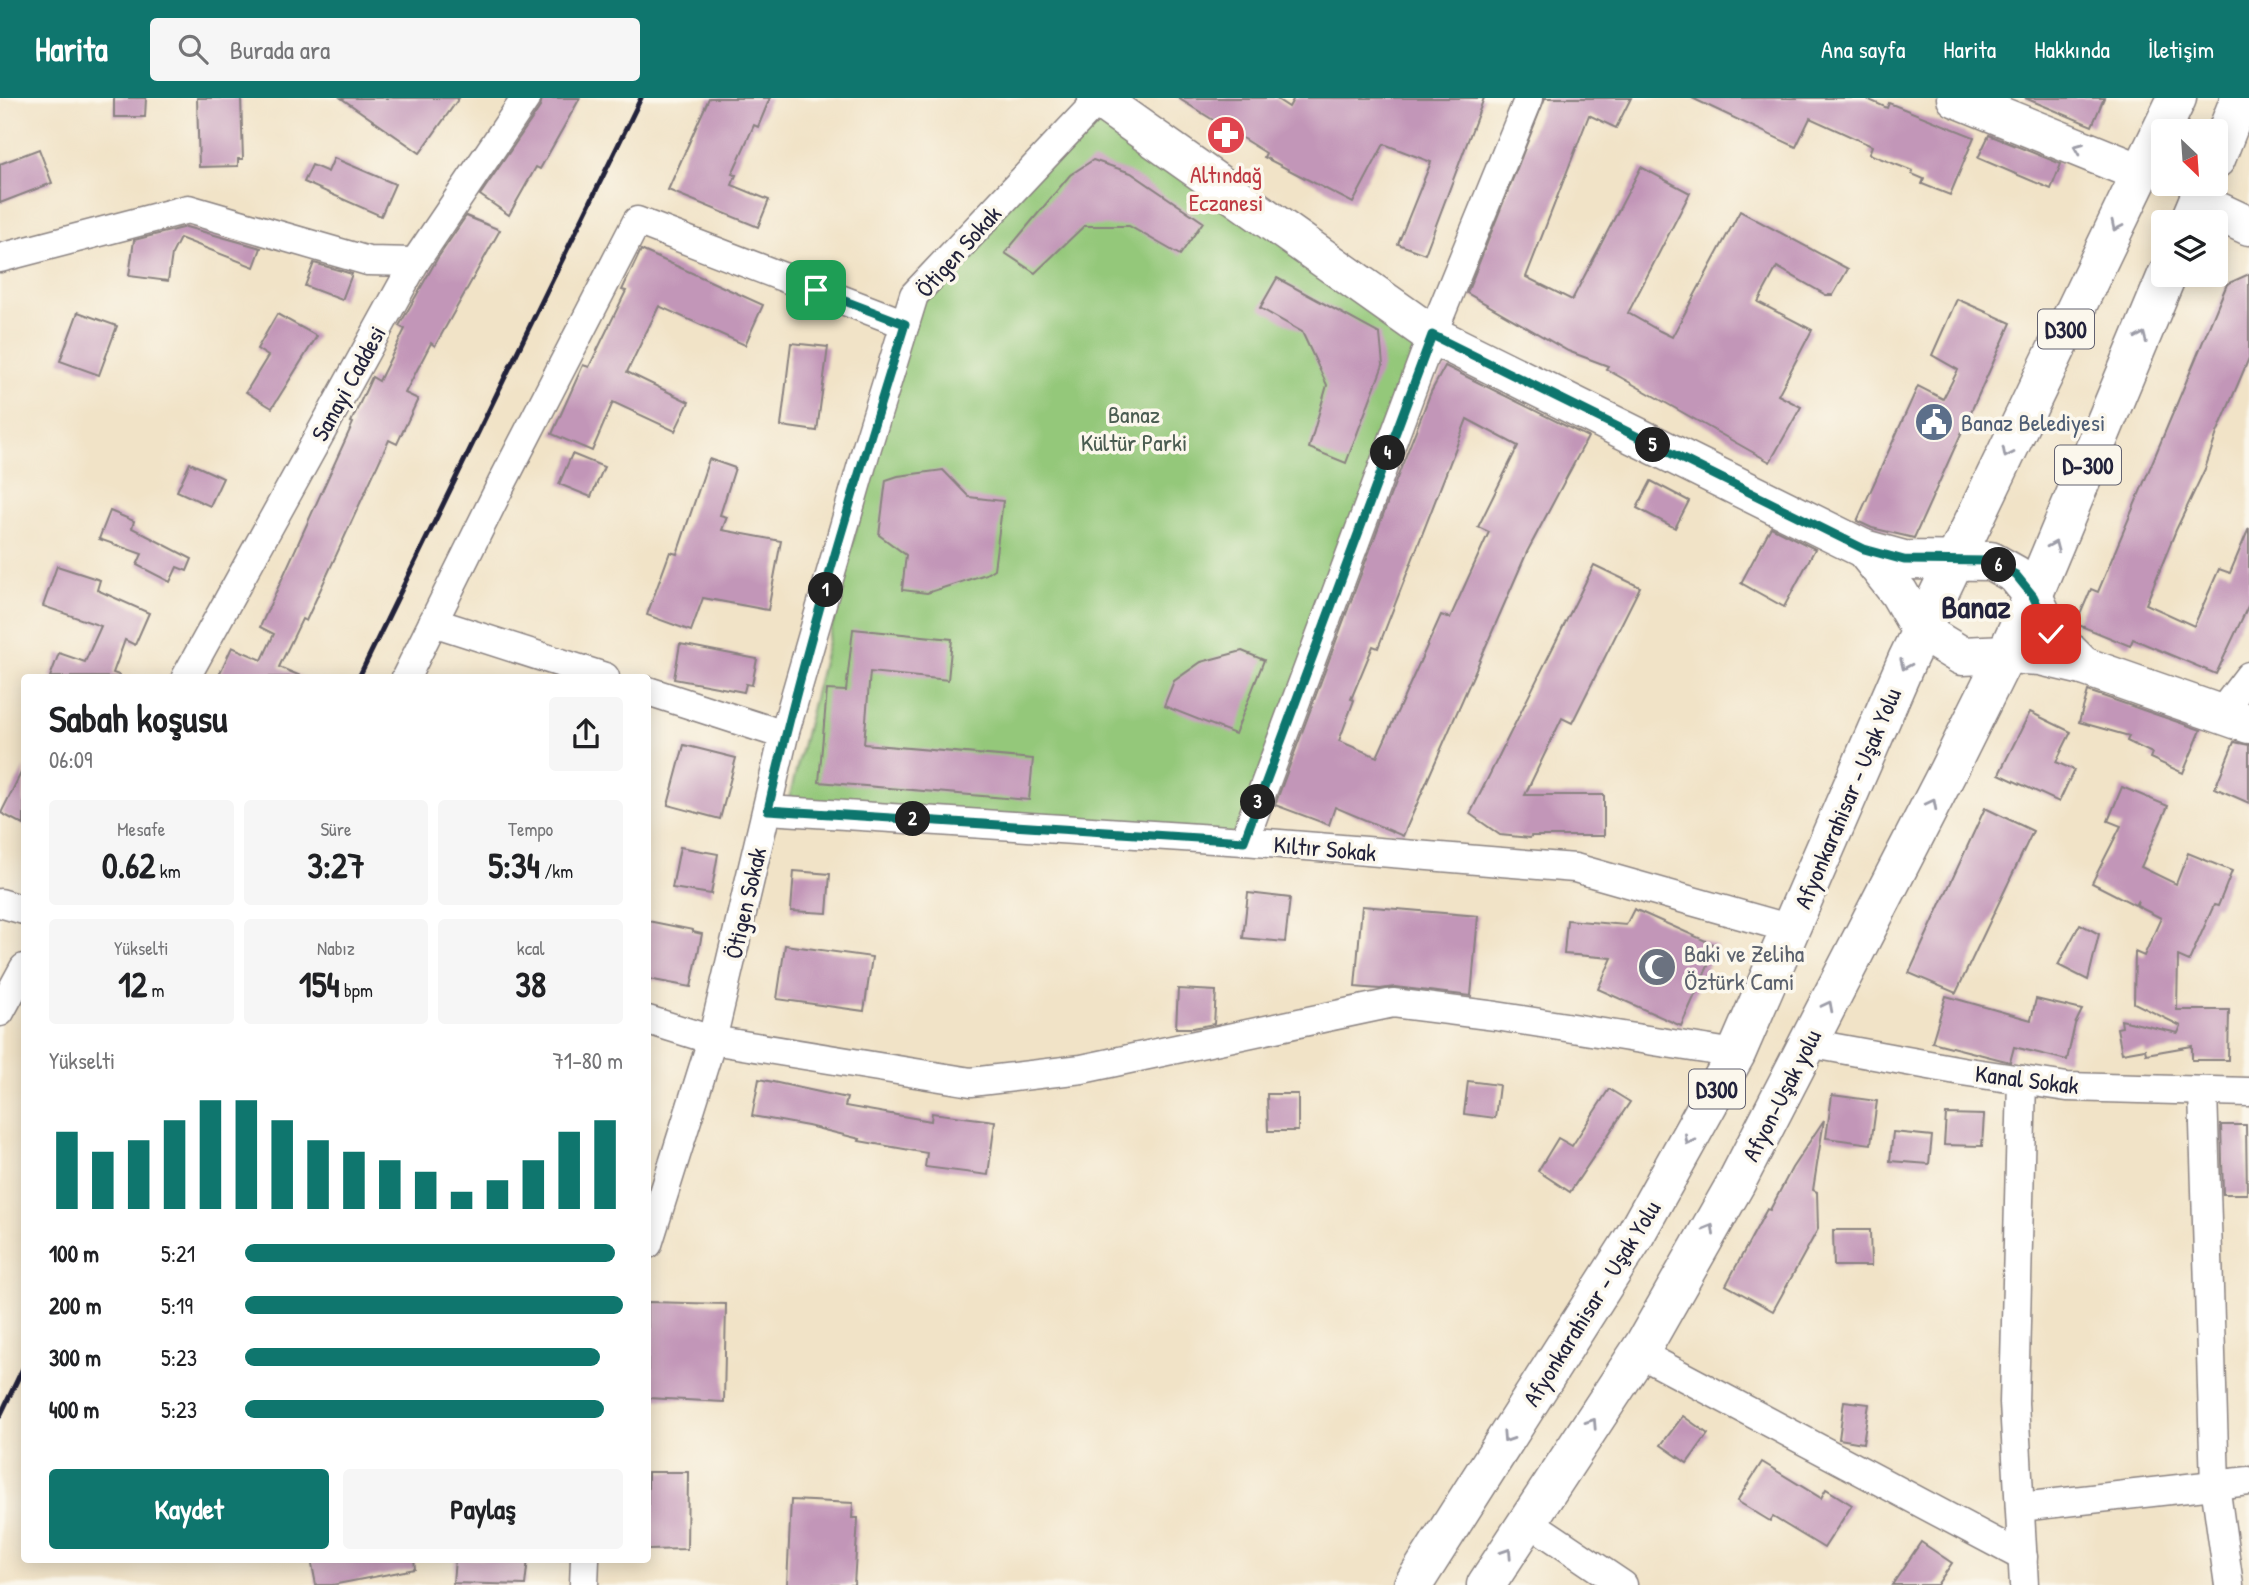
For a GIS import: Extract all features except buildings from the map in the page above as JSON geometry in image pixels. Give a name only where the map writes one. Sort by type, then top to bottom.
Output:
[{"type":"main road","points":[[1956,98],[2141,173]]},
{"type":"main road","name":"Afyonkarahisar - Uşak Yolu","points":[[1413,1585],[1633,1239],[1736,1054],[1921,631],[2177,98]]},
{"type":"main road","points":[[2228,128],[2240,98]]},
{"type":"main road","points":[[1098,99],[1432,335],[1864,549],[1904,560],[1991,561],[2016,575],[2033,596],[2051,634],[2083,666]]},
{"type":"main road","points":[[2197,203],[2249,226]]},
{"type":"main road","name":"D-300","points":[[2006,654],[2033,596],[2162,287]]},
{"type":"main road","points":[[1864,549],[1899,593],[1921,631],[1962,656],[2040,656],[2083,666],[2234,719]]},
{"type":"main road","name":"Afyon-Uşak yolu","points":[[1528,1521],[1639,1353],[1736,1183],[2006,654]]},
{"type":"main road","name":"D300","points":[[1486,1585],[1528,1521]]},
{"type":"street","name":"Sanayi Caddesi","points":[[188,674],[415,262],[526,98]]},
{"type":"street","points":[[1244,841],[1432,335],[1530,98]]},
{"type":"street","name":"Ötigen Sokak","points":[[651,1234],[712,1040],[785,735],[867,447],[914,295],[1098,99]]},
{"type":"street","points":[[0,258],[188,209],[368,261],[415,262]]},
{"type":"street","points":[[407,674],[503,481],[638,221],[905,324]]},
{"type":"street","points":[[433,622],[596,674]]},
{"type":"street","points":[[2234,719],[2249,676]]},
{"type":"street","points":[[651,692],[785,735]]},
{"type":"street","name":"Kıltır Sokak","points":[[768,810],[1244,841],[1575,868],[1790,929]]},
{"type":"street","points":[[0,902],[21,909]]},
{"type":"street","points":[[0,1012],[21,974]]},
{"type":"street","points":[[651,1021],[712,1040],[971,1082],[1082,1069],[1393,1003],[1496,1016],[1736,1054]]},
{"type":"street","name":"Kanal Sokak","points":[[1808,1043],[2067,1087],[2249,1092]]},
{"type":"street","points":[[2022,1080],[2014,1403],[2024,1585]]},
{"type":"street","points":[[2203,1091],[2215,1485],[2229,1585]]},
{"type":"street","points":[[1639,1353],[2023,1557]]},
{"type":"street","points":[[2020,1507],[2249,1481]]},
{"type":"street","points":[[1528,1521],[1623,1585]]},
{"type":"street","points":[[584,1585],[585,1563]]},
{"type":"green space","name":"Banaz Kültür Parki","points":[[1099,99],[1432,335],[1237,841],[786,811],[914,295]]},
{"type":"railway","points":[[360,674],[641,98]]},
{"type":"railway","points":[[0,1416],[21,1372]]},
{"type":"place","name":"Altındağ Eczanesi","points":[[1226,135]]},
{"type":"place","name":"Banaz Belediyesi","points":[[1934,422]]},
{"type":"place","name":"Baki ve Zeliha Öztürk Cami","points":[[1657,967]]},
{"type":"district","name":"Banaz","points":[[1976,606]]},
{"type":"route","points":[[816,290],[905,324],[785,735],[768,810],[1244,841],[1432,335],[1864,549],[1904,560],[1991,561],[2016,575],[2033,596],[2051,634]]}]
